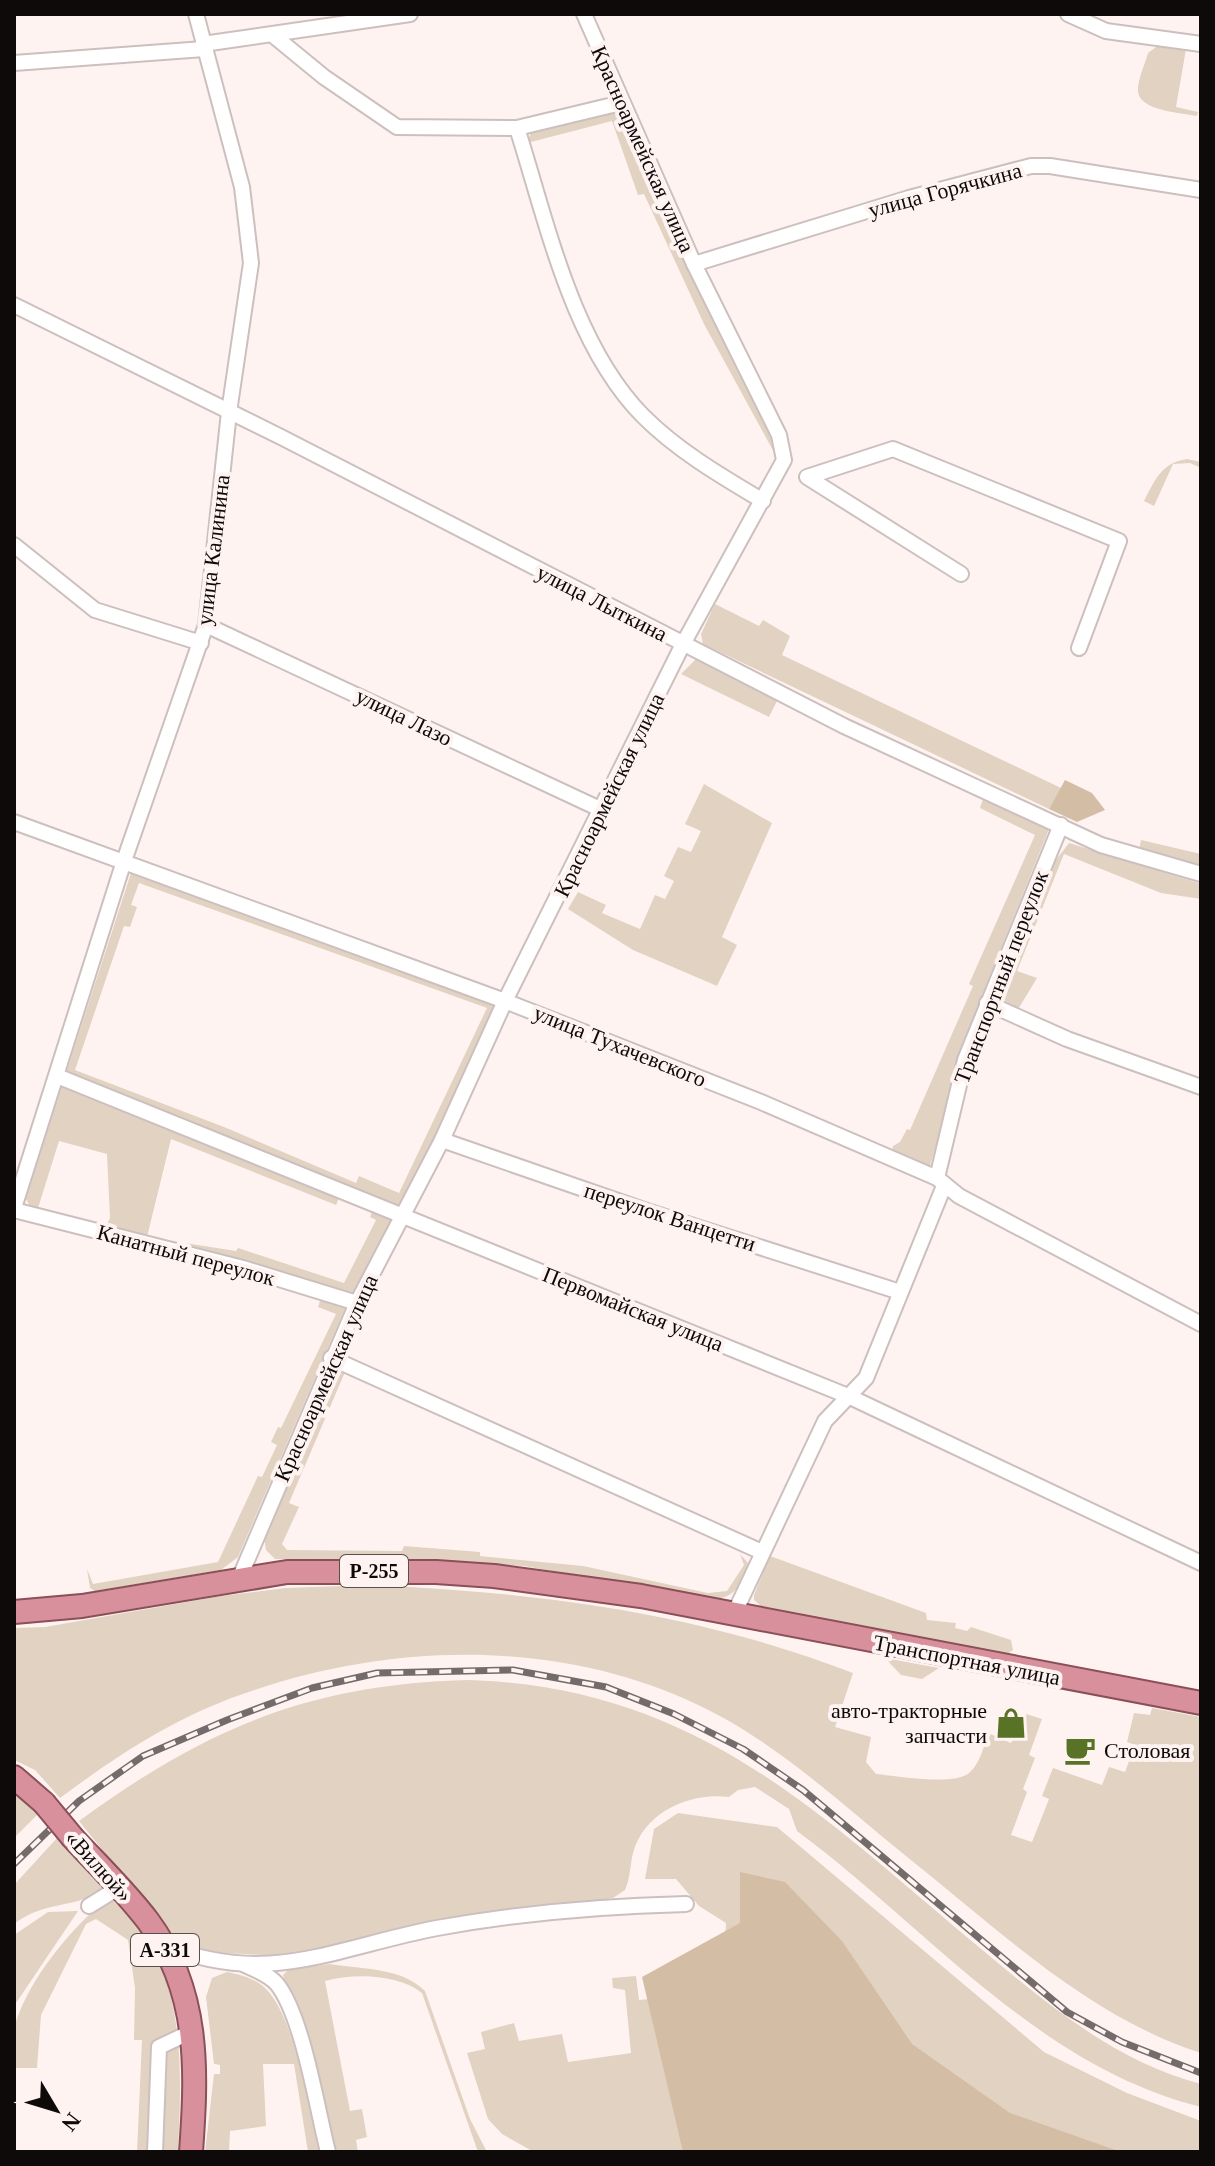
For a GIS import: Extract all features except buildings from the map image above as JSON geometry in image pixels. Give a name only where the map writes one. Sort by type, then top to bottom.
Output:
[{"type":"highway","name":"Р-255","points":[[14,1612],[82,1606],[239,1579],[327,1571],[494,1576],[641,1596],[733,1616]]},
{"type":"highway","name":"Транспортная улица","points":[[733,1616],[1201,1703]]},
{"type":"highway","name":"«Вилюй»","points":[[14,1777],[44,1803],[164,1945],[193,2031],[196,2090],[191,2152]]},
{"type":"street","name":"улица Калинина","points":[[14,1209],[124,861],[206,625],[229,412],[251,263],[242,187],[196,14]]},
{"type":"street","points":[[14,63],[204,47],[410,14]]},
{"type":"street","name":"Красноармейская улица","points":[[239,1579],[357,1303],[442,1140],[505,1001],[683,644],[781,468],[784,452],[779,435],[694,264],[584,14]]},
{"type":"street","points":[[1068,14],[1106,31],[1201,44]]},
{"type":"street","points":[[274,36],[324,77],[397,127],[517,128],[621,103]]},
{"type":"street","points":[[517,128],[575,308],[617,383],[643,416],[696,460],[763,501]]},
{"type":"street","name":"улица Горячкина","points":[[694,264],[909,198],[1031,166],[1050,166],[1201,190]]},
{"type":"street","name":"улица Лыткина","points":[[14,305],[844,726],[1101,845],[1201,874]]},
{"type":"street","points":[[807,477],[893,449],[1119,541],[1079,648]]},
{"type":"street","points":[[781,468],[807,477],[961,574]]},
{"type":"street","points":[[14,545],[95,610],[201,643]]},
{"type":"street","name":"улица Лазо","points":[[206,625],[602,810]]},
{"type":"street","name":"улица Тухачевского","points":[[14,822],[505,1001],[817,1124],[940,1182],[1201,1324]]},
{"type":"street","name":"Транспортный переулок","points":[[733,1616],[825,1421],[866,1378],[940,1182],[957,1087],[987,1003],[1061,825]]},
{"type":"street","points":[[987,1003],[1067,1039],[1198,1088]]},
{"type":"street","name":"Первомайская улица","points":[[57,1076],[848,1396],[1201,1563]]},
{"type":"street","name":"переулок Ванцетти","points":[[442,1140],[647,1211],[900,1292]]},
{"type":"street","name":"Канатный переулок","points":[[14,1209],[243,1268],[357,1303]]},
{"type":"street","points":[[331,1358],[762,1552]]},
{"type":"street","points":[[89,1906],[118,1888]]},
{"type":"street","points":[[164,1945],[206,1962],[245,1965],[313,1960],[435,1929],[511,1917],[618,1906],[686,1904]]},
{"type":"street","points":[[245,1965],[274,1981],[282,1992],[301,2042],[328,2152]]},
{"type":"street","points":[[155,2152],[159,2047],[193,2031]]},
{"type":"shaded area","points":[[1160,44],[1186,49],[1176,107],[1198,112],[1197,116],[1154,107],[1141,98],[1139,83],[1148,53]]},
{"type":"shaded area","points":[[613,111],[622,115],[668,224],[776,443],[776,456],[704,324],[644,194],[638,195],[612,121],[527,143],[531,133]]},
{"type":"shaded area","points":[[1187,459],[1201,462],[1201,468],[1190,463],[1173,464],[1154,506],[1144,501],[1165,469],[1171,464]]},
{"type":"shaded area","points":[[715,604],[759,626],[763,620],[790,636],[782,655],[1061,788],[1049,809],[703,644],[701,634]]},
{"type":"shaded area","points":[[696,659],[778,699],[769,717],[681,674]]},
{"type":"shaded area","points":[[1065,780],[1092,793],[1105,810],[1077,822],[1049,809]]},
{"type":"shaded area","points":[[704,784],[772,823],[722,937],[737,945],[717,986],[633,950],[568,909],[578,892],[606,905],[602,913],[640,929],[655,895],[665,899],[674,881],[664,876],[678,847],[691,852],[701,831],[685,824]]},
{"type":"shaded area","points":[[983,799],[1049,829],[973,1018],[929,1169],[892,1150],[893,1146],[900,1142],[907,1129],[910,1130],[973,986],[969,984],[1035,835],[980,808]]},
{"type":"shaded area","points":[[1141,840],[1201,854],[1201,867],[1139,851]]},
{"type":"shaded area","points":[[1069,843],[1201,884],[1201,899],[1161,893],[1064,854],[1017,971],[1037,978],[1017,1011],[1003,999],[1004,981],[1052,865]]},
{"type":"shaded area","points":[[131,873],[499,1004],[401,1207],[66,1073]],"holes":[[[139,883],[487,1008],[399,1193],[359,1176],[356,1183],[224,1127],[75,1070],[124,926],[130,927],[137,907],[131,905]]]},
{"type":"shaded area","points":[[62,1085],[339,1198],[336,1205],[171,1139],[147,1237],[236,1251],[238,1248],[344,1283],[376,1220],[370,1217],[372,1212],[392,1220],[356,1291],[351,1293],[230,1257],[211,1256],[32,1210],[26,1199]],"holes":[[[59,1141],[107,1154],[110,1218],[106,1226],[38,1208]]]},
{"type":"shaded area","points":[[321,1298],[346,1306],[238,1557],[221,1570],[95,1591],[90,1588],[87,1569],[93,1584],[218,1562],[258,1476],[262,1477],[277,1445],[271,1442],[278,1427],[281,1428],[336,1314],[318,1307]]},
{"type":"shaded area","points":[[339,1370],[345,1372],[289,1503],[299,1507],[282,1544],[287,1550],[402,1551],[404,1546],[480,1552],[480,1556],[583,1566],[708,1593],[727,1591],[744,1565],[740,1554],[748,1563],[743,1578],[730,1594],[709,1599],[524,1566],[416,1559],[275,1559],[266,1550],[264,1537]]},
{"type":"shaded area","points":[[770,1556],[926,1613],[927,1620],[956,1623],[955,1628],[967,1631],[971,1627],[1011,1640],[1013,1650],[1006,1655],[764,1609],[754,1600],[754,1595]]},
{"type":"shaded area","points":[[370,1585],[495,1593],[615,1609],[733,1634],[853,1673],[835,1727],[871,1737],[866,1762],[876,1774],[924,1779],[961,1777],[976,1765],[988,1733],[1011,1743],[1026,1714],[1042,1719],[1029,1755],[1035,1758],[1023,1789],[1027,1792],[1011,1835],[1032,1842],[1049,1799],[1042,1796],[1053,1768],[1102,1785],[1109,1767],[1125,1772],[1135,1745],[1127,1742],[1134,1713],[1150,1715],[1152,1708],[1201,1717],[1201,2053],[1160,2037],[1082,1994],[1010,1941],[805,1773],[752,1735],[696,1704],[642,1682],[585,1667],[528,1658],[469,1655],[411,1657],[352,1665],[295,1678],[240,1695],[192,1715],[124,1753],[60,1798],[35,1770],[14,1760],[14,1628],[45,1627],[285,1588]]},
{"type":"shaded area","points":[[885,1658],[939,1668],[922,1679],[901,1675]]},
{"type":"shaded area","points":[[469,1680],[550,1688],[624,1706],[690,1733],[752,1768],[811,1808],[1060,2012],[1141,2062],[1201,2084],[1201,2107],[1142,2087],[1087,2060],[1035,2027],[986,1990],[797,1831],[789,1809],[755,1787],[738,1790],[729,1797],[714,1796],[684,1802],[658,1816],[639,1839],[625,1890],[613,1898],[379,1934],[289,1956],[199,1952],[170,1934],[79,1821],[171,1760],[262,1717],[359,1691],[412,1683]]},
{"type":"shaded area","points":[[14,1789],[39,1813],[14,1838]]},
{"type":"shaded area","points":[[678,1813],[777,1827],[1044,2052],[1127,2093],[1201,2121],[1201,2152],[534,2152],[502,2134],[488,2119],[467,2053],[485,2049],[481,2032],[514,2023],[519,2041],[562,2034],[568,2062],[631,2053],[625,1990],[613,1988],[612,1978],[636,1976],[639,2000],[670,1997],[723,1967],[726,1923],[699,1906],[676,1879],[645,1879],[654,1829]]},
{"type":"shaded area","points":[[57,1838],[103,1887],[83,1899],[39,1911],[14,1924],[14,1885]]},
{"type":"shaded area","points":[[740,1872],[785,1882],[842,1941],[912,2044],[1010,2113],[1121,2152],[683,2152],[642,1977],[740,1923]]},
{"type":"shaded area","points":[[110,1897],[147,1939],[169,1989],[180,2070],[178,2152],[137,2152],[142,2040],[134,2040],[135,1988],[128,1940],[96,1919],[86,1924],[41,2015],[37,2068],[14,2068],[14,2030],[30,1990],[67,1938]]},
{"type":"shaded area","points":[[78,1911],[14,2006],[14,1935],[48,1912]]},
{"type":"shaded area","points":[[329,1964],[392,1973],[425,1991],[470,2119],[487,2152],[478,2152],[422,1993],[401,1982],[362,1976],[325,1981],[350,2111],[362,2109],[367,2137],[356,2140],[358,2152],[335,2152],[283,1975],[288,1970]]},
{"type":"shaded area","points":[[227,1972],[259,1983],[277,2004],[300,2067],[319,2152],[308,2152],[294,2064],[263,2064],[266,2126],[230,2131],[229,2152],[205,2152],[214,2074],[220,2074],[220,2065],[214,2064],[206,1997],[212,1978]]},
{"type":"railway","points":[[14,1864],[79,1801],[143,1756],[227,1720],[312,1688],[377,1673],[513,1670],[606,1687],[674,1714],[743,1749],[803,1790],[1067,2012],[1122,2042],[1201,2073]]},
{"type":"place","name":"авто-тракторные запчасти","points":[[1011,1723]]},
{"type":"place","name":"Столовая","points":[[1080,1750]]}]
